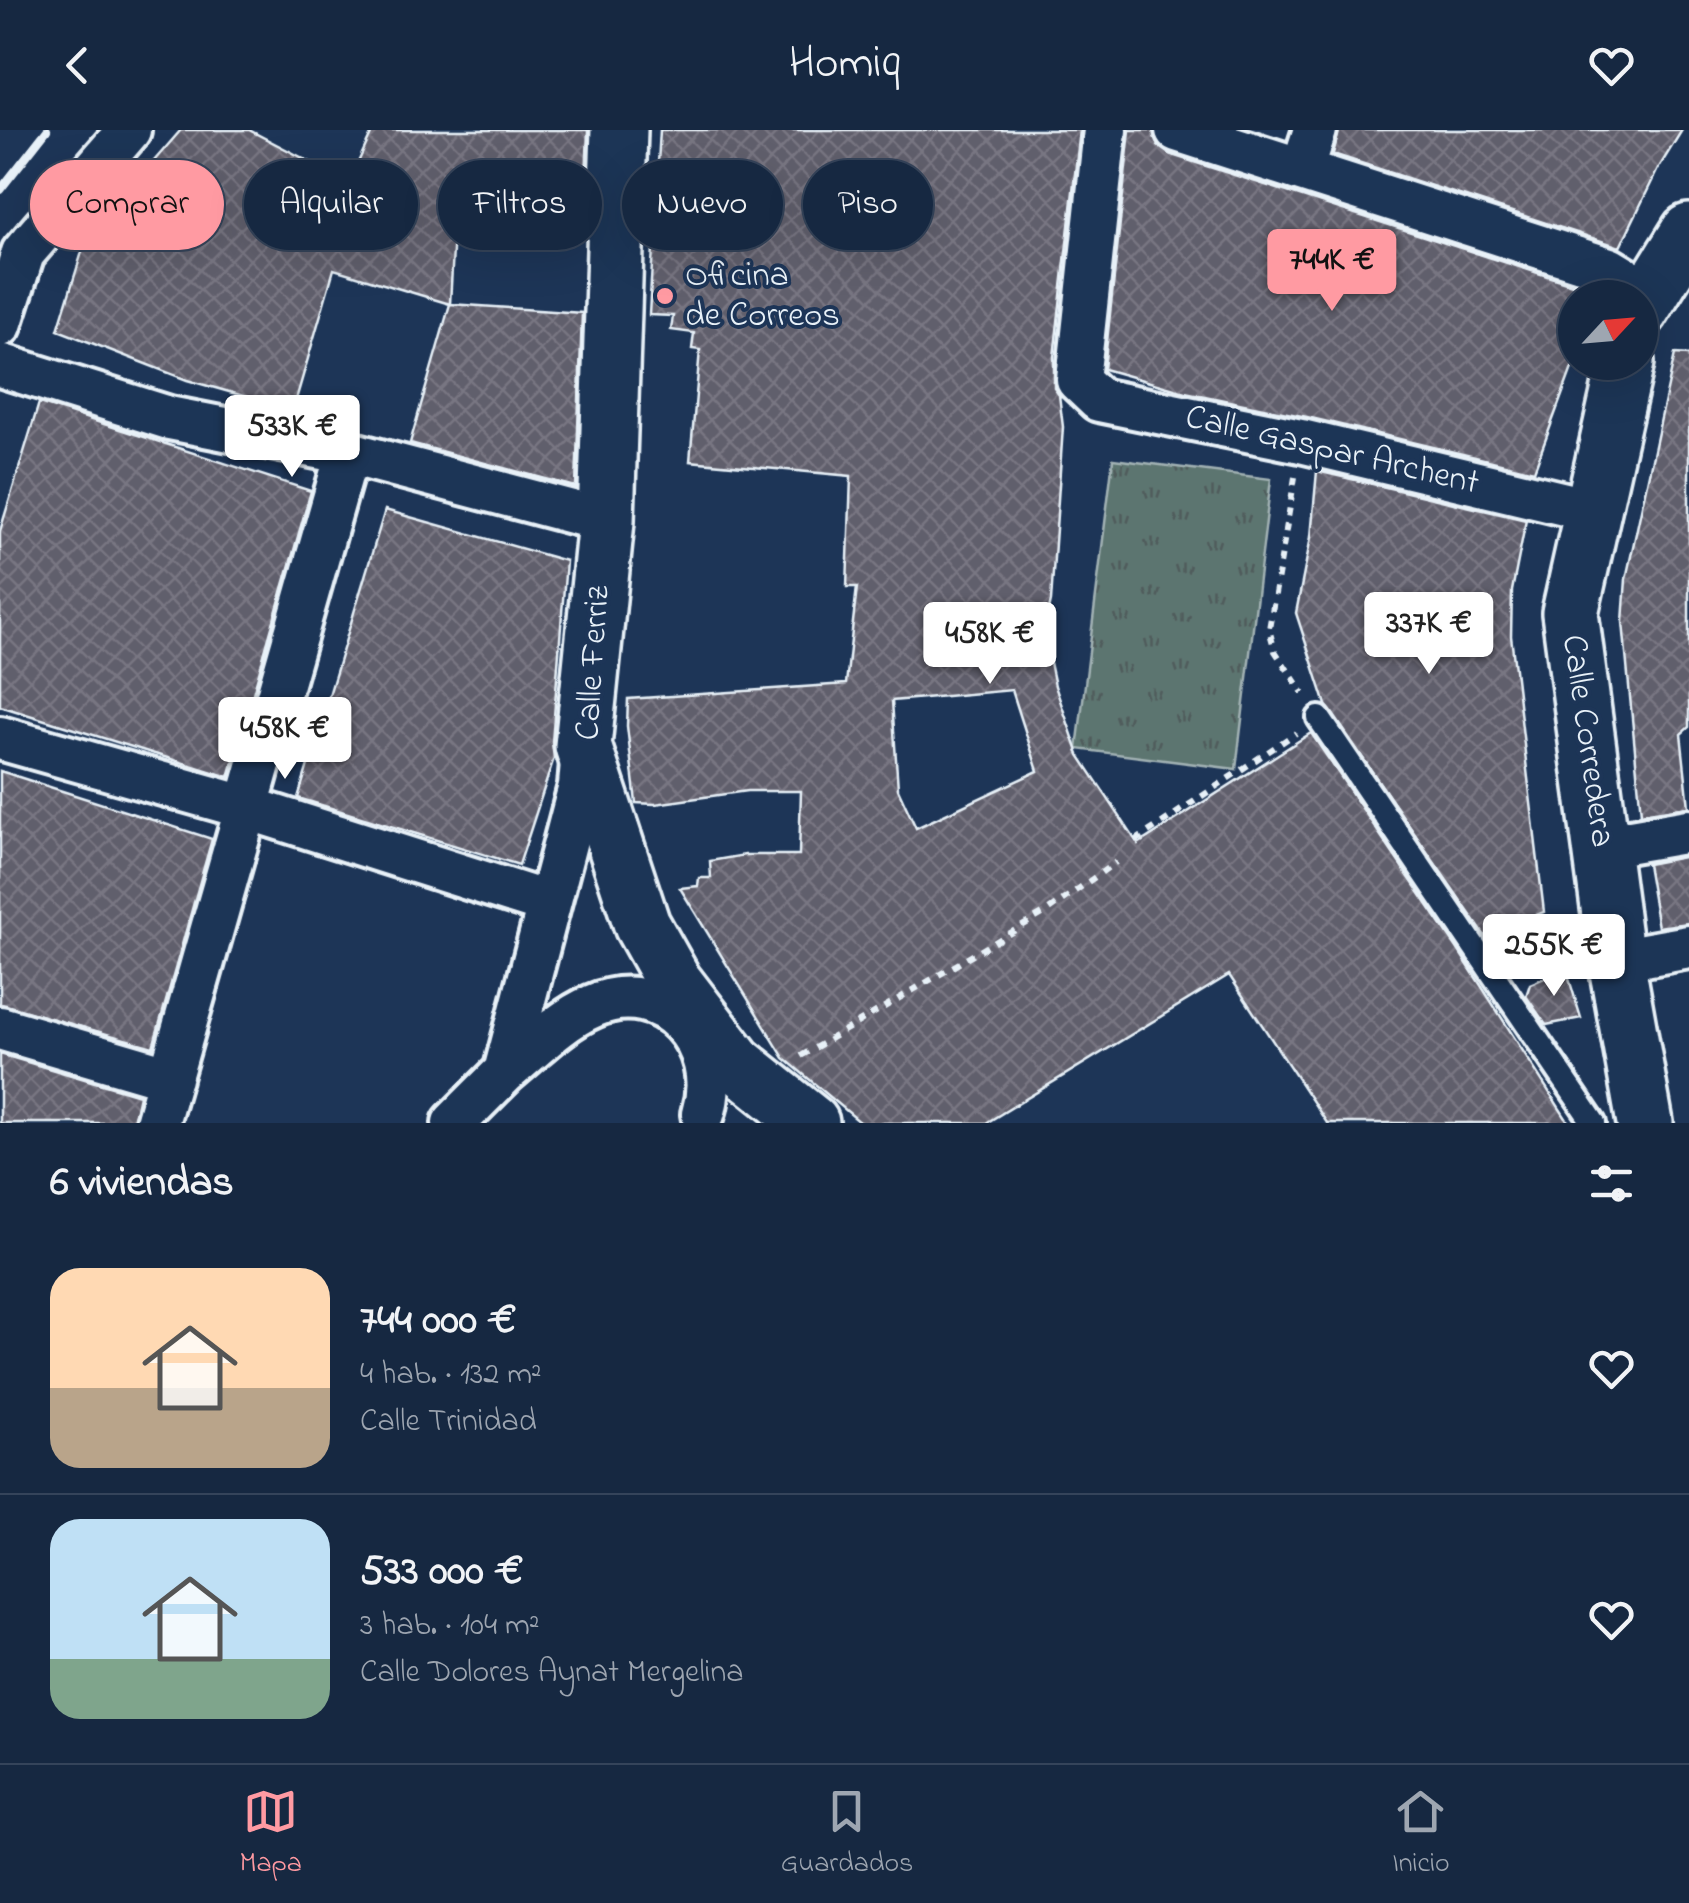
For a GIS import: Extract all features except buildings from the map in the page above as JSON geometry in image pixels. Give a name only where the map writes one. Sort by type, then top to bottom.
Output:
[{"type":"street","points":[[0,325],[23,253],[128,130]]},
{"type":"street","name":"Calle Ferriz","points":[[619,130],[606,521],[583,746],[642,925],[674,982],[736,1064],[811,1123]]},
{"type":"street","name":"Calle Gaspar Archent","points":[[1104,130],[1078,380],[1099,400],[1594,510]]},
{"type":"street","points":[[1177,130],[1609,268],[1622,280]]},
{"type":"street","points":[[1302,170],[1314,130]]},
{"type":"street","points":[[1658,283],[1686,243]]},
{"type":"street","points":[[0,365],[169,418],[347,454],[606,521]]},
{"type":"street","name":"Calle Corredera","points":[[1622,380],[1570,613],[1616,960],[1646,1123]]},
{"type":"street","points":[[157,1123],[347,454]]},
{"type":"street","points":[[0,738],[248,808],[547,904]]},
{"type":"street","points":[[480,1097],[547,904],[580,786],[583,746]]},
{"type":"street","points":[[1602,846],[1689,831]]},
{"type":"street","points":[[1616,960],[1689,946]]},
{"type":"street","points":[[480,1097],[592,1006],[626,998],[657,1004],[678,1017],[702,1052],[709,1094],[698,1118]]},
{"type":"street","points":[[0,1028],[170,1078]]},
{"type":"street","points":[[698,1118],[755,1079]]},
{"type":"lane","points":[[1319,718],[1594,1123]]},
{"type":"path","points":[[1135,840],[1319,718],[1275,651],[1270,629],[1301,442]]},
{"type":"path","points":[[755,1079],[1046,912],[1116,862]]},
{"type":"green space","points":[[1113,459],[1271,479],[1236,769],[1077,749]]},
{"type":"railway","points":[[0,190],[47,130]]},
{"type":"place","name":"Oficina de Correos","points":[[665,296]]}]
